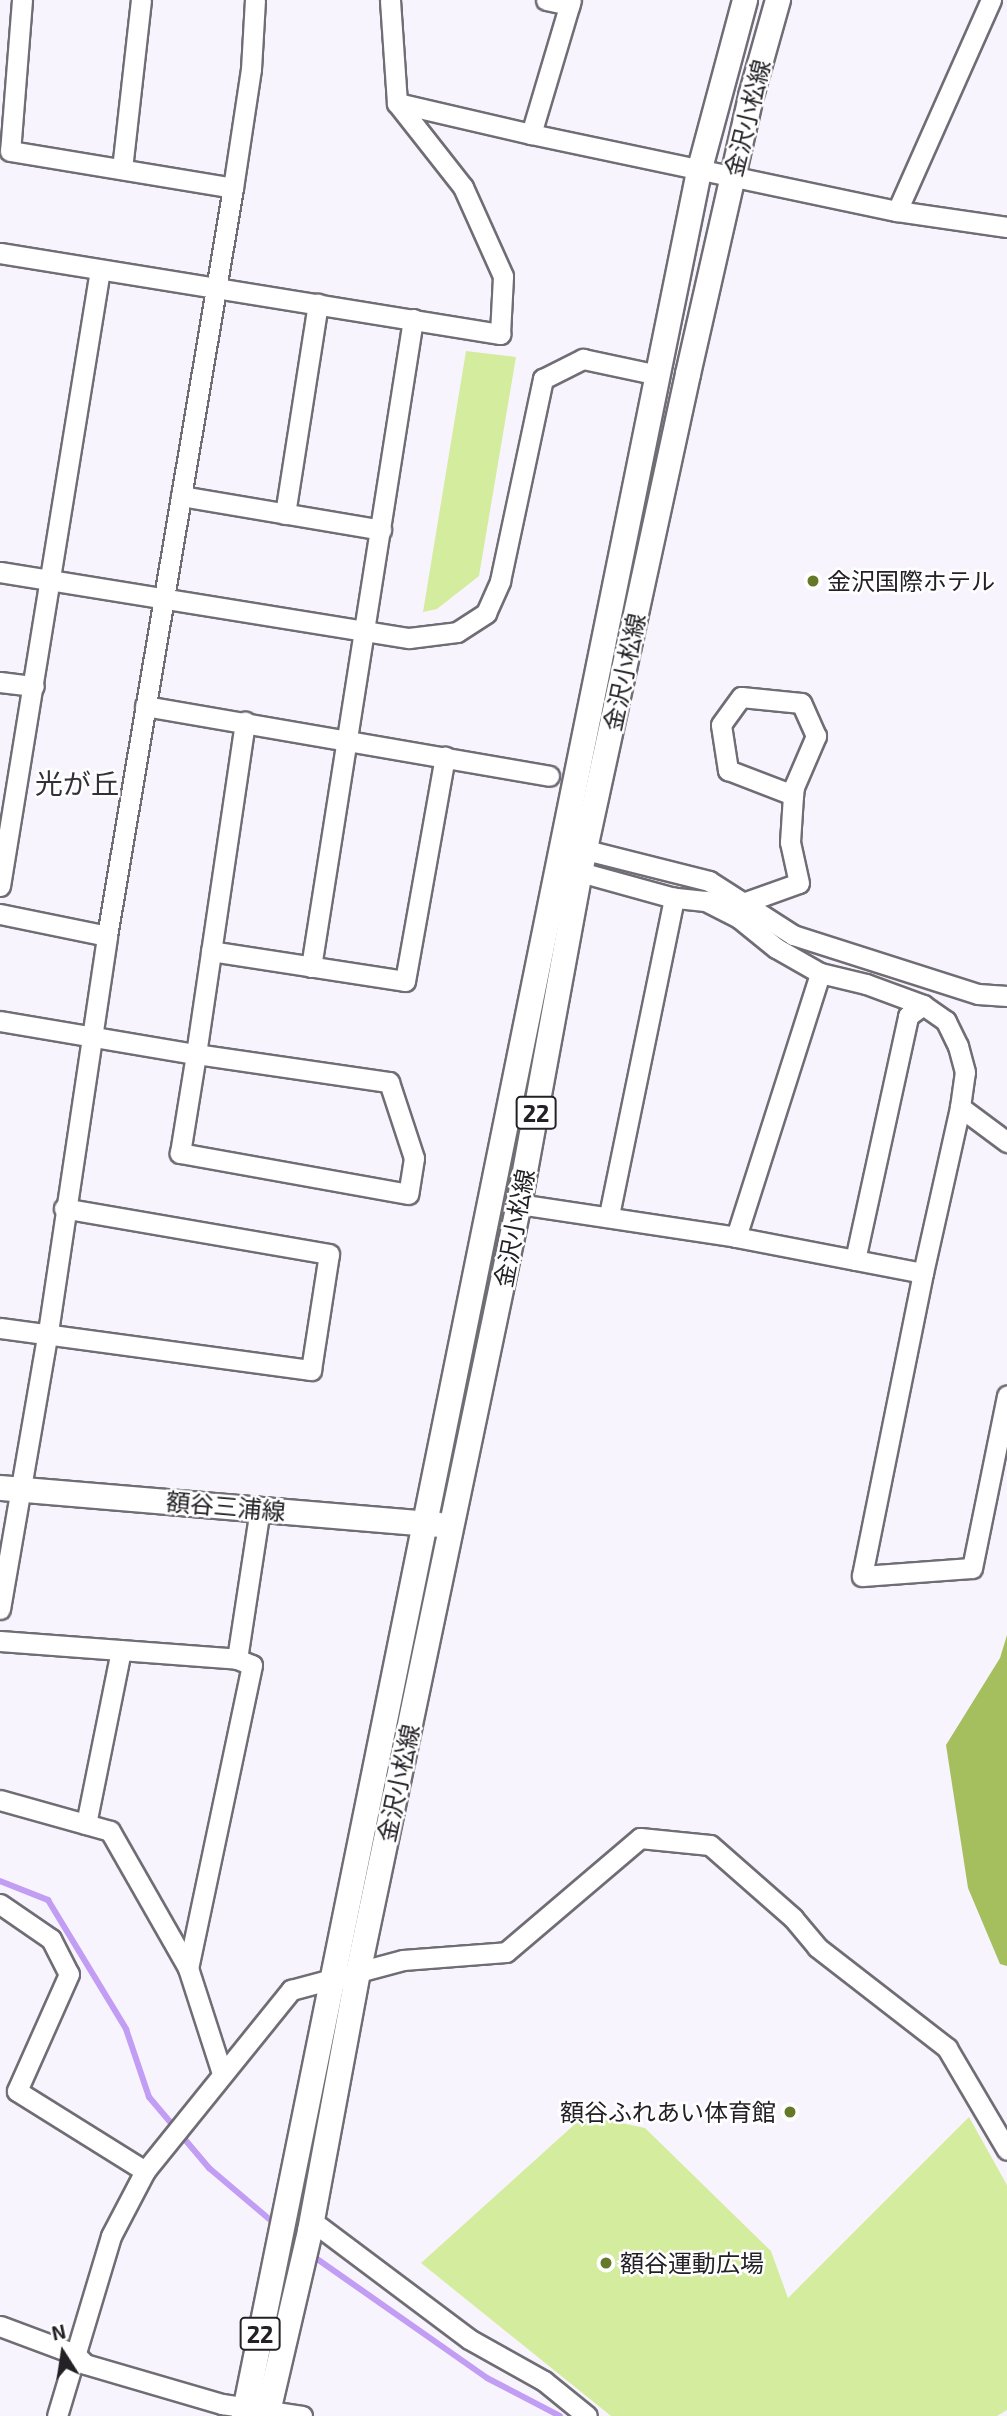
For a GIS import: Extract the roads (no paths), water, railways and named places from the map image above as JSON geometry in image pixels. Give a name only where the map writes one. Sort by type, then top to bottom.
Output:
[{"type":"main road","name":"金沢小松線","points":[[256,2414],[275,2252],[334,1978],[699,172],[745,0]]},
{"type":"main road","name":"金沢小松線","points":[[256,2414],[300,2272],[311,2226],[358,1973],[519,1204],[583,861],[733,179],[778,0]]},
{"type":"main road","name":"額谷三浦線","points":[[10,1489],[424,1523],[452,1528]]},
{"type":"street","points":[[22,0],[5,150],[233,188]]},
{"type":"street","points":[[122,169],[141,0]]},
{"type":"street","points":[[0,1609],[10,1489],[48,1332],[64,1208],[94,1036],[107,936],[214,288],[233,188],[251,69],[255,0]]},
{"type":"street","points":[[0,253],[499,334],[503,276],[463,187],[397,103],[390,0]]},
{"type":"street","points":[[531,134],[570,2],[546,0]]},
{"type":"street","points":[[897,211],[991,0]]},
{"type":"street","points":[[397,103],[733,179],[897,211],[1007,227]]},
{"type":"street","points":[[0,886],[100,270]]},
{"type":"street","points":[[285,514],[318,304]]},
{"type":"street","points":[[311,967],[413,318]]},
{"type":"street","points":[[0,572],[409,638],[457,632],[486,613],[506,554],[543,379],[583,359],[658,374]]},
{"type":"street","points":[[181,496],[381,530]]},
{"type":"street","points":[[0,682],[34,686]]},
{"type":"street","points":[[743,903],[799,883],[790,842],[793,795],[816,736],[800,704],[741,697],[721,726],[727,770],[793,795]]},
{"type":"street","points":[[145,706],[347,738],[549,776]]},
{"type":"street","points":[[0,1021],[196,1054],[389,1082],[414,1158],[408,1194],[180,1153],[196,1054],[244,722]]},
{"type":"street","points":[[211,951],[405,981],[444,757]]},
{"type":"street","points":[[583,861],[674,898],[705,901],[739,918],[776,948],[820,973],[866,984],[923,1005],[946,1021],[958,1046],[965,1072],[960,1107],[923,1273],[862,1576],[972,1568],[1007,1396]]},
{"type":"street","points":[[583,861],[709,881],[793,934],[978,994],[1007,996]]},
{"type":"street","points":[[609,1215],[674,898]]},
{"type":"street","points":[[0,914],[107,936]]},
{"type":"street","points":[[736,1237],[820,973]]},
{"type":"street","points":[[855,1260],[908,1016],[923,1005]]},
{"type":"street","points":[[960,1107],[1007,1142]]},
{"type":"street","points":[[519,1204],[609,1215],[923,1273]]},
{"type":"street","points":[[0,1328],[48,1332],[311,1370],[330,1254],[64,1208]]},
{"type":"street","points":[[237,1659],[260,1509]]},
{"type":"street","points":[[0,1640],[237,1659],[251,1665],[188,1968]]},
{"type":"street","points":[[86,1824],[121,1650]]},
{"type":"street","points":[[0,1800],[110,1831],[188,1968],[222,2073]]},
{"type":"street","points":[[57,2416],[111,2236],[150,2163],[291,1990],[403,1960],[506,1952],[640,1838],[710,1845],[793,1918],[817,1947],[947,2048],[1007,2150]]},
{"type":"street","points":[[0,1905],[51,1939],[69,1974],[9,2089],[150,2163]]},
{"type":"street","points":[[311,2226],[469,2339],[544,2381],[587,2416]]},
{"type":"street","points":[[0,2326],[75,2354],[85,2364],[256,2414],[302,2416]]},
{"type":"waterway","points":[[0,1881],[48,1900],[126,2029],[149,2097],[209,2168],[275,2224]]},
{"type":"waterway","points":[[310,2254],[487,2378],[560,2416]]},
{"type":"place","name":"金沢国際ホテル","points":[[813,581]]},
{"type":"place","name":"額谷ふれあい体育館","points":[[790,2112]]},
{"type":"place","name":"額谷運動広場","points":[[606,2263]]},
{"type":"district","name":"光が丘","points":[[77,783]]}]
